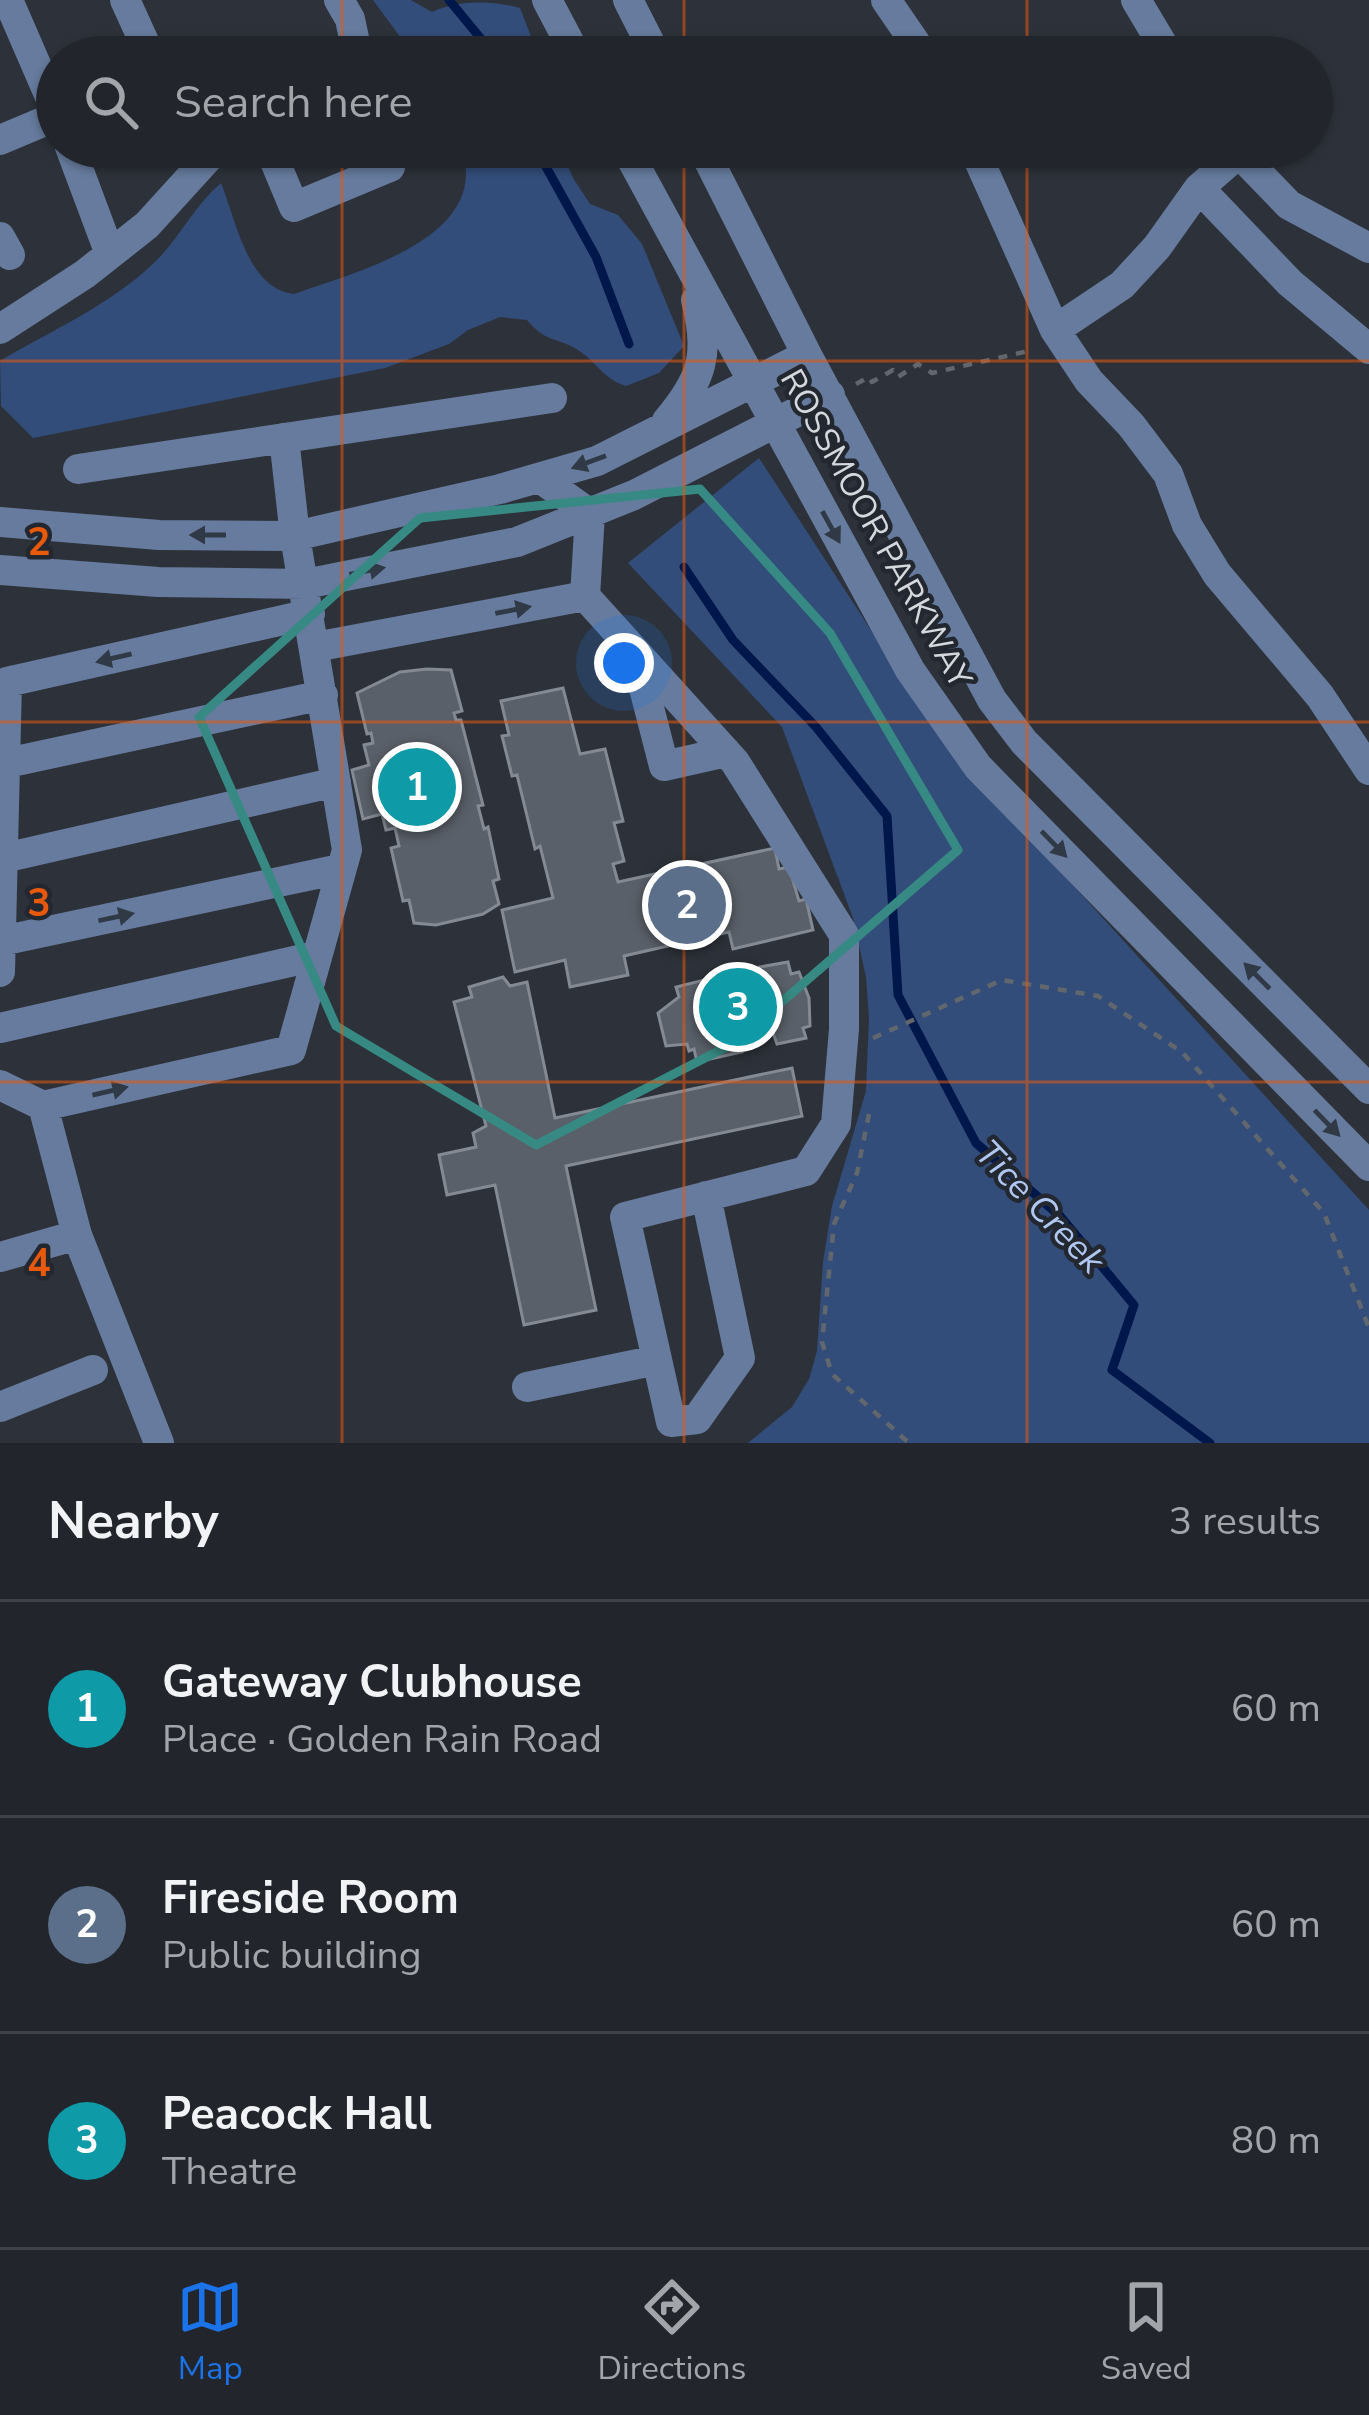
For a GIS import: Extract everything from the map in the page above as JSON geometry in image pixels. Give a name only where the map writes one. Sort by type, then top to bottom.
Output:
[{"type":"street","points":[[8,0],[36,66]]},
{"type":"street","points":[[125,0],[141,36]]},
{"type":"street","points":[[339,0],[354,36]]},
{"type":"street","points":[[547,0],[566,36]]},
{"type":"street","points":[[628,0],[646,36]]},
{"type":"street","points":[[886,0],[911,36]]},
{"type":"street","points":[[1136,0],[1157,36]]},
{"type":"street","points":[[0,140],[36,124]]},
{"type":"street","points":[[78,168],[110,254]]},
{"type":"street","points":[[0,329],[147,225],[191,168]]},
{"type":"street","points":[[278,168],[294,207],[388,168]]},
{"type":"street","name":"ROSSMOOR PARKWAY","points":[[636,168],[910,670],[978,767],[1369,1166]]},
{"type":"street","name":"ROSSMOOR PARKWAY","points":[[713,168],[807,355],[838,393],[959,643],[992,700],[1014,728],[1369,1089]]},
{"type":"street","points":[[981,168],[1047,340],[1131,425],[1168,474],[1187,525],[1217,574],[1320,696],[1369,770]]},
{"type":"street","points":[[1047,340],[1122,285],[1219,168]]},
{"type":"street","points":[[1253,168],[1289,205],[1369,248]]},
{"type":"street","points":[[1199,188],[1290,283],[1369,349]]},
{"type":"street","points":[[660,429],[686,399],[701,366],[706,337],[687,266]]},
{"type":"street","points":[[0,522],[159,535],[295,536],[597,461],[807,355]]},
{"type":"street","points":[[0,972],[7,682],[517,542],[590,514],[838,393]]},
{"type":"street","points":[[78,469],[552,398]]},
{"type":"street","points":[[0,1085],[43,1106],[291,1050],[347,850],[295,536],[284,438]]},
{"type":"street","points":[[540,478],[590,514]]},
{"type":"street","points":[[590,514],[584,596],[726,752],[844,935],[844,1029],[836,1124],[806,1171],[706,1196],[625,1217],[671,1422],[697,1418],[740,1358],[706,1196]]},
{"type":"street","points":[[0,570],[308,599]]},
{"type":"street","points":[[315,647],[584,596]]},
{"type":"street","points":[[635,652],[664,766],[726,752]]},
{"type":"street","points":[[7,763],[323,694]]},
{"type":"street","points":[[4,858],[336,782]]},
{"type":"street","points":[[1,941],[340,869]]},
{"type":"street","points":[[0,1028],[316,956]]},
{"type":"street","points":[[43,1106],[77,1235],[159,1443]]},
{"type":"street","points":[[0,1258],[77,1235]]},
{"type":"street","points":[[526,1387],[658,1360]]},
{"type":"street","points":[[0,1407],[93,1370]]},
{"type":"path","points":[[838,393],[893,370],[898,377],[918,364],[932,373],[1047,340]]},
{"type":"path","points":[[871,1039],[1002,980],[1098,996],[1182,1052],[1324,1213],[1369,1328]]},
{"type":"path","points":[[869,1106],[857,1172],[834,1224],[822,1342],[832,1373],[909,1443]]},
{"type":"highlighted area","points":[[700,489],[830,633],[958,850],[734,1043],[536,1145],[336,1026],[199,717],[420,518]]},
{"type":"shaded area","points":[[373,0],[411,0],[432,12],[475,2],[520,8],[531,36],[400,36]]},
{"type":"shaded area","points":[[464,168],[569,168],[590,204],[618,215],[642,244],[684,346],[659,373],[626,386],[527,320],[500,317],[449,344],[385,368],[33,438],[1,406],[0,361],[139,277],[221,183],[255,267],[278,290],[294,294],[413,246],[439,228],[457,205],[466,179]]},
{"type":"shaded area","points":[[759,458],[947,747],[1369,1210],[1369,1443],[748,1443],[792,1407],[809,1379],[817,1351],[832,1206],[866,1091],[866,977],[853,918],[782,727],[628,563]]},
{"type":"building","points":[[451,670],[462,711],[454,713],[461,720],[499,879],[493,881],[499,904],[483,914],[436,925],[414,923],[409,900],[403,901],[391,848],[399,846],[395,828],[386,830],[382,814],[363,819],[352,770],[369,765],[364,745],[373,743],[357,693],[400,672]]},
{"type":"building","points":[[563,688],[580,754],[605,749],[623,821],[614,823],[624,861],[613,864],[618,882],[775,848],[779,869],[789,867],[799,901],[806,899],[813,930],[733,949],[729,932],[624,956],[628,975],[570,987],[565,960],[515,972],[502,910],[553,898],[517,775],[512,776],[502,736],[509,735],[501,701]]},
{"type":"building","points":[[788,962],[791,974],[799,972],[809,998],[810,1026],[803,1028],[806,1038],[777,1044],[773,1033],[739,1041],[742,1052],[697,1062],[694,1049],[689,1051],[687,1044],[666,1046],[658,1013],[679,997],[676,987],[724,975],[726,987],[763,979],[760,967]]},
{"type":"building","points":[[503,977],[510,986],[527,982],[555,1118],[792,1068],[802,1116],[566,1166],[596,1310],[524,1325],[495,1185],[447,1195],[439,1155],[476,1147],[473,1133],[486,1126],[454,1002],[472,997],[469,987]]},
{"type":"waterway","name":"Tice Creek","points":[[449,0],[479,36]]},
{"type":"waterway","name":"Tice Creek","points":[[547,168],[596,257],[629,344]]},
{"type":"waterway","name":"Tice Creek","points":[[684,567],[733,640],[816,727],[887,816],[898,995],[976,1143],[1061,1217],[1134,1305],[1112,1370],[1210,1443]]},
{"type":"place","name":"Gateway Clubhouse","points":[[417,787]]},
{"type":"place","name":"Fireside Room","points":[[687,905]]},
{"type":"place","name":"Peacock Hall","points":[[738,1007]]}]
